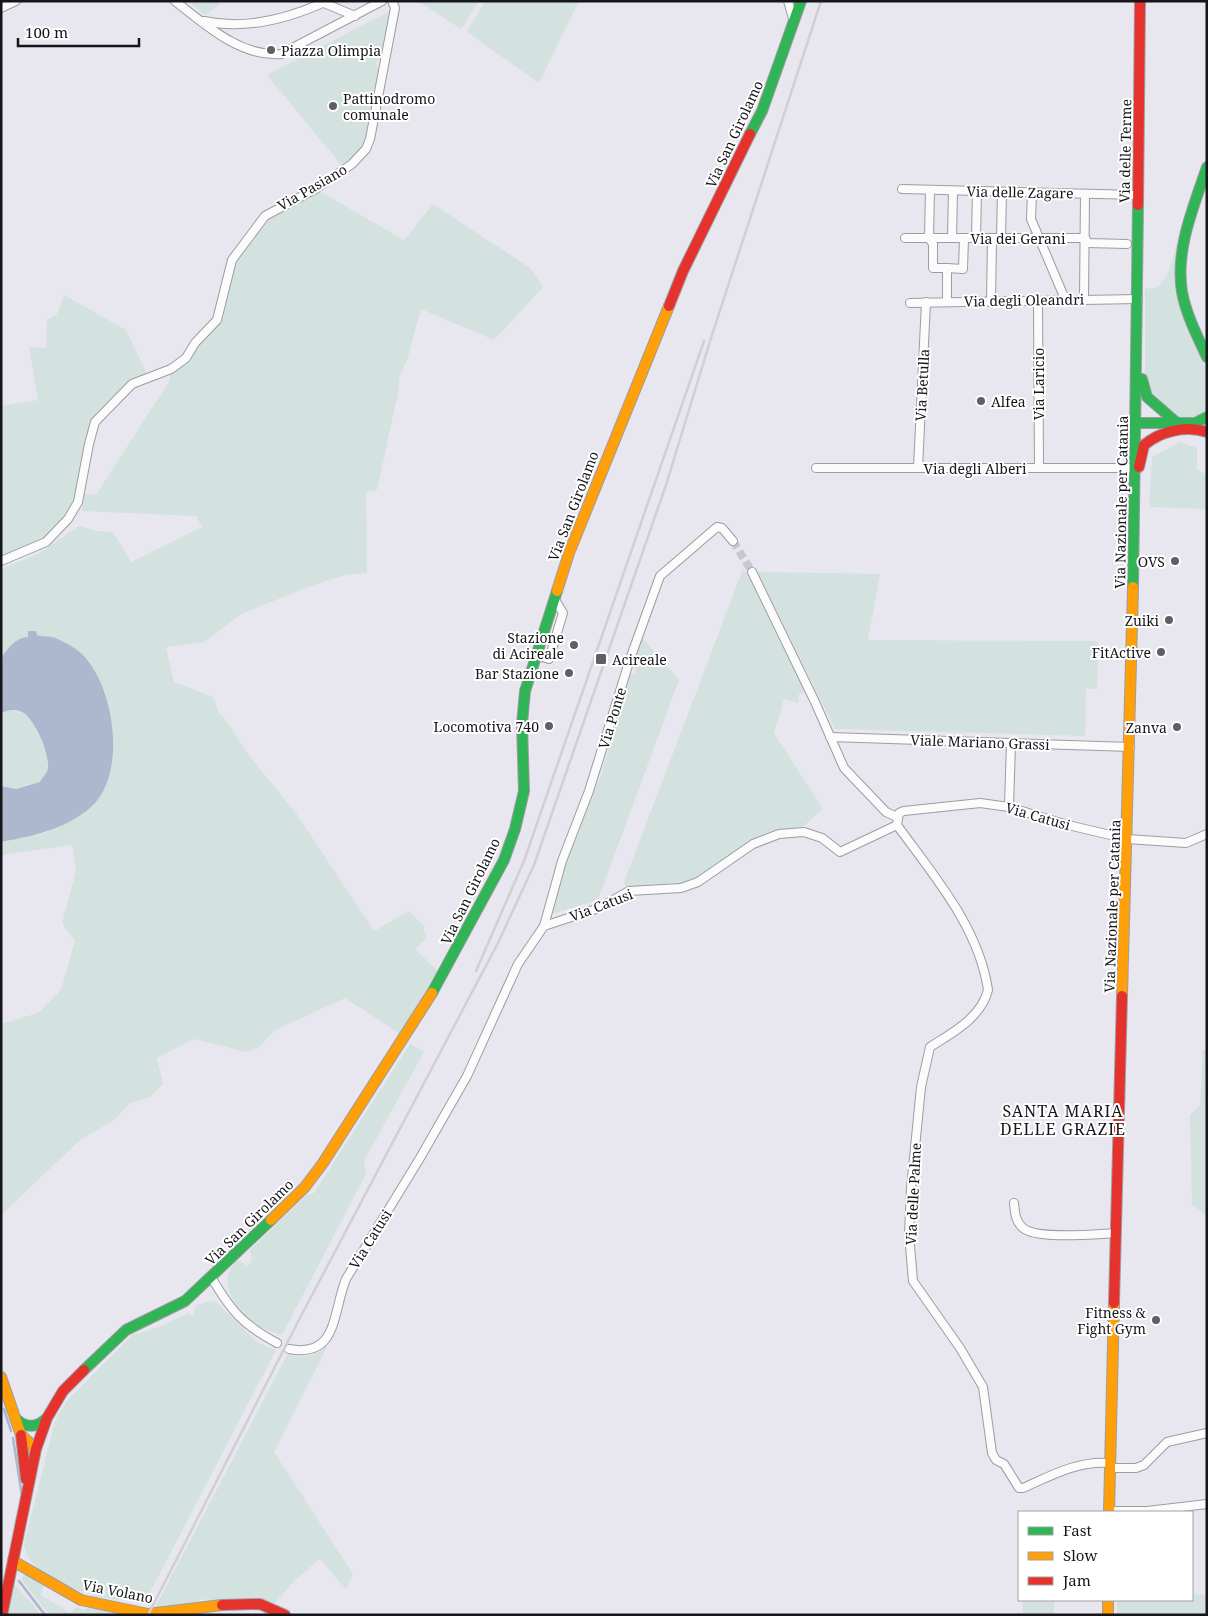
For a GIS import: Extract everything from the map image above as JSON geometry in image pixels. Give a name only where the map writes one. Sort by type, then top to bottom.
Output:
[{"type":"street","points":[[1,8],[16,1]]},
{"type":"street","points":[[175,1],[240,47],[269,55],[281,54],[355,16],[372,4],[382,1]]},
{"type":"street","name":"Via Pasiano","points":[[1,561],[46,542],[68,519],[78,502],[95,422],[132,384],[171,369],[186,358],[195,343],[217,320],[232,260],[265,216],[317,188],[352,164],[366,148],[370,139],[395,8],[392,1]]},
{"type":"street","points":[[788,1],[794,22]]},
{"type":"street","name":"Via San Girolamo","points":[[2,1615],[36,1449],[47,1418],[62,1391],[127,1329],[185,1302],[305,1187],[323,1163],[424,1008],[469,928],[504,860],[520,812],[525,777],[523,707],[536,655],[582,516],[683,271],[762,111],[801,1]]},
{"type":"street","name":"Via delle Terme","points":[[1138,300],[1140,1]]},
{"type":"street","points":[[200,20],[221,25],[261,22],[326,2],[355,16]]},
{"type":"street","points":[[1207,167],[1185,244],[1181,277],[1187,312],[1207,358]]},
{"type":"street","name":"Via delle Zagare","points":[[902,189],[1139,195]]},
{"type":"street","points":[[930,190],[929,238],[932,244],[932,268],[963,269],[964,238]]},
{"type":"street","points":[[952,238],[953,190]]},
{"type":"street","points":[[976,238],[977,191]]},
{"type":"street","points":[[1001,238],[1002,192]]},
{"type":"street","points":[[1032,193],[1031,219],[1065,299]]},
{"type":"street","points":[[1084,299],[1085,194]]},
{"type":"street","name":"Via dei Gerani","points":[[905,238],[1084,238],[1088,243],[1127,244]]},
{"type":"street","points":[[991,301],[992,238]]},
{"type":"street","points":[[947,268],[947,302]]},
{"type":"street","name":"Via degli Oleandri","points":[[910,302],[1065,299],[1138,300]]},
{"type":"street","name":"Via Laricio","points":[[1038,300],[1039,468]]},
{"type":"street","points":[[1138,300],[1142,317],[1144,393],[1174,428]]},
{"type":"street","name":"Via Nazionale per Catania","points":[[1109,1511],[1130,747],[1138,300]]},
{"type":"street","name":"Via Betulla","points":[[918,468],[926,302]]},
{"type":"street","points":[[1136,468],[1147,442],[1174,428],[1195,423],[1207,417]]},
{"type":"street","points":[[1136,423],[1144,428],[1189,428],[1207,432]]},
{"type":"street","name":"Via degli Alberi","points":[[816,468],[1136,468]]},
{"type":"street","name":"Via Ponte","points":[[544,926],[562,861],[589,791],[630,659],[660,576],[717,527],[722,528],[734,542]]},
{"type":"street","points":[[752,572],[844,768],[897,821]]},
{"type":"street","points":[[536,655],[549,659],[563,614],[554,598]]},
{"type":"street","name":"Viale Mariano Grassi","points":[[830,737],[1130,747]]},
{"type":"street","points":[[1009,807],[1011,743]]},
{"type":"street","name":"Via Catusi","points":[[289,1349],[303,1352],[316,1349],[328,1338],[338,1297],[346,1280],[467,1076],[518,964],[544,926],[598,908],[629,891],[681,888],[698,882],[753,844],[780,834],[804,832],[822,838],[840,852],[897,821],[898,813],[904,811],[980,803],[1009,807],[1064,824],[1127,839],[1186,843],[1207,834]]},
{"type":"street","name":"Via delle Palme","points":[[897,821],[963,918],[978,951],[988,990],[970,1019],[956,1032],[930,1047],[928,1054],[921,1087],[911,1188],[909,1234],[913,1281],[960,1348],[983,1387],[992,1453],[996,1460],[1004,1464],[1019,1488],[1023,1488],[1060,1471],[1084,1465],[1110,1465]]},
{"type":"street","points":[[1014,1203],[1017,1222],[1027,1231],[1045,1234],[1116,1233]]},
{"type":"street","points":[[212,1277],[239,1318],[254,1330],[277,1343]]},
{"type":"street","points":[[1,1377],[21,1436],[28,1492]]},
{"type":"street","points":[[15,1418],[20,1423],[31,1427],[42,1424],[47,1418]]},
{"type":"street","points":[[1110,1465],[1136,1468],[1144,1464],[1167,1442],[1207,1433]]},
{"type":"street","points":[[21,1436],[36,1449]]},
{"type":"street","points":[[1147,1511],[1207,1504]]},
{"type":"street","name":"Via Volano","points":[[13,1561],[81,1600],[148,1614],[207,1606],[260,1604],[284,1615]]},
{"type":"street","points":[[1108,1601],[1108,1615]]},
{"type":"shaded area","points":[[188,1],[217,1],[220,4],[205,15]]},
{"type":"shaded area","points":[[418,1],[479,1],[461,29]]},
{"type":"shaded area","points":[[485,1],[579,1],[539,83],[467,32]]},
{"type":"shaded area","name":"Pattinodromo comunale","points":[[390,11],[388,38],[384,52],[376,63],[381,73],[368,141],[364,149],[343,167],[267,75]]},
{"type":"shaded area","points":[[319,191],[404,240],[433,204],[530,268],[543,287],[494,340],[421,309],[408,357],[399,378],[399,388],[377,490],[366,492],[367,573],[345,575],[311,586],[243,613],[204,642],[166,647],[174,682],[213,697],[219,713],[228,723],[247,753],[296,813],[374,931],[409,911],[425,927],[423,929],[427,937],[415,949],[438,971],[400,1034],[345,998],[275,1030],[258,1048],[246,1052],[194,1039],[157,1058],[163,1084],[150,1097],[130,1103],[114,1120],[80,1140],[1,1215],[1,1024],[38,1013],[61,990],[75,941],[62,923],[76,871],[72,845],[1,855],[1,842],[48,832],[52,637],[44,637],[28,632],[28,637],[1,658],[1,569],[40,553],[79,526],[96,531],[113,532],[131,562],[202,527],[196,516],[82,511],[84,494],[96,495],[170,380],[170,373],[185,365],[208,335],[222,322],[237,260],[273,215]]},
{"type":"shaded area","points":[[1177,240],[1176,292],[1190,334],[1207,370],[1207,410],[1193,419],[1176,418],[1150,395],[1145,379],[1145,288],[1153,288],[1164,280],[1171,264]]},
{"type":"shaded area","points":[[64,295],[126,330],[147,374],[131,379],[93,422],[76,501],[44,541],[1,558],[1,406],[38,400],[29,347],[46,348],[47,320],[57,314]]},
{"type":"shaded area","points":[[1180,442],[1197,448],[1197,469],[1207,475],[1207,509],[1149,507],[1152,457]]},
{"type":"shaded area","points":[[743,569],[748,574],[805,692],[798,695],[799,703],[784,699],[774,733],[823,809],[802,827],[778,831],[751,842],[688,884],[676,886],[671,883],[666,886],[626,889],[624,882]]},
{"type":"shaded area","points":[[757,572],[880,574],[868,640],[1098,641],[1097,689],[1086,689],[1085,736],[835,729]]},
{"type":"shaded area","points":[[640,635],[679,680],[599,897],[594,901],[549,915],[564,862],[601,776],[628,674],[635,675],[636,669],[631,663]]},
{"type":"shaded area","points":[[10,710],[21,712],[31,720],[47,755],[48,770],[40,782],[16,789],[1,786],[1,713]]},
{"type":"shaded area","points":[[410,1044],[424,1052],[364,1161],[366,1174],[282,1335],[260,1327],[244,1314],[231,1296],[228,1287],[228,1277],[231,1268],[238,1260],[248,1266],[252,1259],[250,1250],[307,1195],[314,1193]]},
{"type":"shaded area","points":[[1203,1050],[1207,1050],[1207,1216],[1192,1204],[1190,1115],[1200,1106]]},
{"type":"shaded area","points":[[210,1301],[216,1302],[258,1343],[276,1350],[145,1602],[137,1595],[127,1594],[120,1600],[92,1596],[91,1591],[84,1590],[82,1592],[46,1574],[31,1561],[26,1553],[24,1544],[55,1421],[67,1401],[132,1335],[159,1327],[189,1313],[191,1316],[195,1314],[194,1310],[197,1305]]},
{"type":"shaded area","points":[[328,1345],[274,1452],[353,1574],[346,1589],[320,1559],[296,1579],[275,1603],[241,1598],[208,1602],[206,1599],[200,1600],[199,1603],[155,1608],[287,1355],[309,1356],[319,1352]]},
{"type":"shaded area","points":[[25,1574],[44,1584],[41,1595],[70,1613],[77,1607],[83,1610],[89,1607],[123,1615],[49,1615],[21,1579]]},
{"type":"shaded area","points":[[14,1584],[36,1608],[40,1615],[6,1615]]},
{"type":"shaded area","points":[[1193,1594],[1207,1595],[1207,1615],[1117,1615],[1117,1601],[1193,1601]]},
{"type":"shaded area","points":[[1022,1601],[1054,1601],[1054,1615],[1023,1615]]},
{"type":"water","points":[[28,631],[36,631],[37,635],[52,637],[68,644],[82,654],[93,669],[103,687],[109,709],[113,731],[113,753],[109,775],[102,793],[90,808],[80,816],[47,831],[1,842],[1,786],[16,789],[40,782],[48,769],[44,745],[31,720],[17,710],[1,713],[2,658],[12,644],[28,637]]},
{"type":"waterway","points":[[4,1409],[11,1431]]},
{"type":"waterway","points":[[13,1438],[22,1496]]},
{"type":"waterway","points":[[19,1581],[45,1615]]},
{"type":"tunnel","points":[[733,541],[752,572]]},
{"type":"railway","points":[[148,1615],[301,1316],[498,943],[534,865],[666,485],[712,335],[821,1]]},
{"type":"railway","points":[[476,971],[524,861],[704,341]]},
{"type":"traffic: fast","points":[[750,134],[762,111],[801,1]]},
{"type":"traffic: fast","points":[[1207,167],[1187,228],[1181,260],[1182,292],[1186,308],[1207,357]]},
{"type":"traffic: fast","points":[[1133,587],[1138,205]]},
{"type":"traffic: fast","points":[[1142,379],[1147,397],[1177,423]]},
{"type":"traffic: fast","points":[[1136,423],[1195,423],[1207,417]]},
{"type":"traffic: fast","points":[[432,993],[504,860],[515,829],[524,791],[522,724],[525,691],[557,591]]},
{"type":"traffic: fast","points":[[84,1370],[126,1330],[185,1301],[271,1220]]},
{"type":"traffic: fast","points":[[16,1419],[31,1426],[46,1419]]},
{"type":"traffic: slow","points":[[557,591],[569,553],[669,306]]},
{"type":"traffic: slow","points":[[1122,996],[1133,587]]},
{"type":"traffic: slow","points":[[271,1220],[305,1187],[323,1163],[432,993]]},
{"type":"traffic: slow","points":[[1109,1511],[1114,1303]]},
{"type":"traffic: slow","points":[[1,1377],[21,1435],[36,1449]]},
{"type":"traffic: slow","points":[[13,1561],[81,1600],[148,1614],[222,1605]]},
{"type":"traffic: slow","points":[[1108,1601],[1108,1615]]},
{"type":"traffic: jam","points":[[1138,205],[1140,1]]},
{"type":"traffic: jam","points":[[669,306],[683,271],[750,134]]},
{"type":"traffic: jam","points":[[1139,467],[1144,445],[1158,436],[1182,429],[1207,432]]},
{"type":"traffic: jam","points":[[1114,1303],[1122,996]]},
{"type":"traffic: jam","points":[[2,1615],[36,1449],[47,1418],[63,1391],[84,1370]]},
{"type":"traffic: jam","points":[[21,1435],[26,1479]]},
{"type":"traffic: jam","points":[[222,1605],[260,1604],[285,1615]]},
{"type":"place","name":"Piazza Olimpia","points":[[271,50]]},
{"type":"place","name":"Pattinodromo comunale","points":[[333,106]]},
{"type":"place","name":"Alfea","points":[[981,401]]},
{"type":"place","name":"OVS","points":[[1175,561]]},
{"type":"place","name":"Zuiki","points":[[1169,620]]},
{"type":"place","name":"Stazione di Acireale","points":[[574,645]]},
{"type":"place","name":"FitActive","points":[[1161,652]]},
{"type":"place","name":"Acireale","points":[[601,659]]},
{"type":"place","name":"Bar Stazione","points":[[569,673]]},
{"type":"place","name":"Locomotiva 740","points":[[549,726]]},
{"type":"place","name":"Zanva","points":[[1177,727]]},
{"type":"place","name":"Fitness & Fight Gym","points":[[1156,1320]]},
{"type":"district","name":"SANTA MARIA DELLE GRAZIE","points":[[1063,1120]]}]
